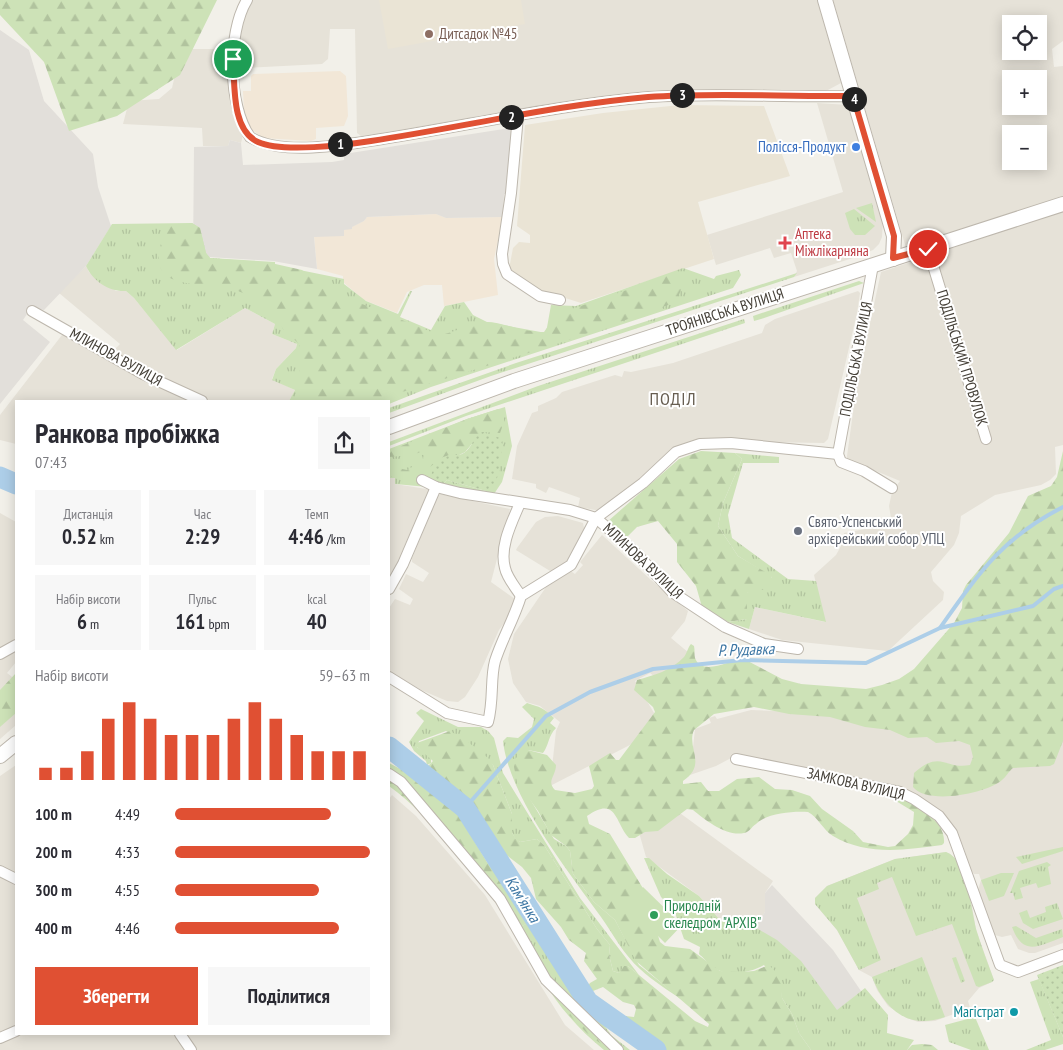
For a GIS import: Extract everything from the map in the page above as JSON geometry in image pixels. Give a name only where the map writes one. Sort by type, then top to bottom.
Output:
[{"type":"street","points":[[247,0],[237,23],[233,59],[238,113],[250,138],[260,143],[280,146],[344,144],[583,105],[689,94],[853,96]]},
{"type":"street","points":[[825,0],[894,236],[893,258]]},
{"type":"street","points":[[518,116],[511,193],[502,254],[503,264],[507,274],[540,296],[560,300]]},
{"type":"street","name":"ТРОЯНІВСЬКА ВУЛИЦЯ","points":[[390,427],[514,381],[1063,204]]},
{"type":"street","name":"ПОДІЛЬСЬКИЙ ПРОВУЛОК","points":[[928,249],[986,438]]},
{"type":"street","name":"ПОДІЛЬСЬКА ВУЛИЦЯ","points":[[838,454],[873,265]]},
{"type":"street","name":"МЛИНОВА ВУЛИЦЯ","points":[[32,311],[143,374],[200,400]]},
{"type":"street","points":[[390,678],[447,713],[488,722],[493,706],[494,663],[515,617],[521,596],[571,565],[596,518],[643,483],[676,452],[700,444],[730,443],[838,454],[841,462],[864,471],[892,488]]},
{"type":"street","name":"МЛИНОВА ВУЛИЦЯ","points":[[422,480],[436,487],[520,503],[570,510],[596,518],[634,551],[672,592],[725,627],[764,644],[798,649]]},
{"type":"street","points":[[390,587],[403,564],[436,487]]},
{"type":"street","points":[[520,503],[509,528],[504,555],[505,569],[521,596]]},
{"type":"street","points":[[0,654],[15,646]]},
{"type":"street","points":[[0,756],[15,744]]},
{"type":"street","name":"ЗАМКОВА ВУЛИЦЯ","points":[[736,759],[900,792],[914,799],[939,816],[952,833],[1000,966],[1018,972],[1063,956]]},
{"type":"street","points":[[390,775],[401,782],[500,899],[546,980],[618,1050]]},
{"type":"street","points":[[0,871],[15,878]]},
{"type":"street","points":[[0,1038],[15,1031]]},
{"type":"street","points":[[181,1035],[191,1050]]},
{"type":"shaded area","points":[[250,0],[818,0],[841,83],[826,91],[682,90],[586,100],[361,136],[357,133],[355,29],[330,29],[328,59],[322,64],[246,68],[238,61],[238,30]]},
{"type":"shaded area","name":"Дитсадок №45","points":[[379,0],[521,0],[525,24],[388,49]]},
{"type":"shaded area","points":[[833,0],[1063,0],[1063,41],[1052,49],[1054,67],[1063,66],[1063,197],[906,248]]},
{"type":"shaded area","points":[[0,30],[29,50],[44,101],[93,154],[98,187],[111,226],[86,266],[44,310],[31,308],[23,320],[50,342],[0,404]]},
{"type":"shaded area","points":[[181,49],[231,49],[232,113],[243,135],[241,143],[230,140],[228,146],[203,146],[202,128],[123,124],[129,101],[159,99],[172,88]]},
{"type":"shaded area","points":[[340,71],[346,76],[348,116],[344,126],[316,128],[316,139],[311,141],[263,138],[251,129],[244,113],[243,91],[251,91],[251,76],[253,74]]},
{"type":"shaded area","points":[[817,103],[848,105],[883,220],[882,237],[879,244],[873,250],[859,256],[794,277],[797,271],[791,253],[774,258],[770,248],[716,265],[707,235],[843,192]]},
{"type":"shaded area","points":[[680,105],[764,106],[790,176],[698,202],[714,259],[581,303],[540,290],[509,269],[513,248],[519,242],[530,243],[530,235],[517,226],[525,125],[603,113]]},
{"type":"shaded area","points":[[513,129],[508,194],[504,194],[503,217],[446,218],[436,214],[367,217],[364,221],[352,227],[352,229],[344,230],[344,236],[314,237],[317,269],[273,261],[193,256],[194,147],[228,146],[230,140],[241,143],[243,165],[332,162],[344,160],[344,154]]},
{"type":"shaded area","points":[[1063,211],[1063,445],[1055,447],[1056,474],[1041,485],[995,495],[961,516],[959,533],[954,545],[931,572],[933,581],[944,592],[943,600],[888,651],[782,640],[749,629],[755,607],[825,622],[814,575],[836,555],[841,546],[844,533],[892,524],[889,506],[892,492],[900,481],[847,459],[857,384],[881,272]]},
{"type":"shaded area","points":[[436,214],[446,218],[503,217],[494,259],[498,295],[444,306],[442,285],[424,285],[407,292],[397,313],[364,300],[343,282],[343,276],[317,269],[314,236],[344,236],[344,230],[364,221],[367,217]]},
{"type":"shaded area","points":[[86,266],[89,272],[116,291],[126,291],[134,298],[177,350],[245,308],[275,324],[272,334],[297,344],[296,348],[276,369],[272,379],[295,390],[290,400],[209,400],[152,375],[113,351],[120,344],[59,293]]},
{"type":"shaded area","points":[[858,291],[860,293],[857,313],[828,439],[824,443],[695,441],[601,511],[578,507],[580,498],[549,487],[546,493],[536,488],[536,484],[512,479],[517,446],[532,413],[538,411],[538,406],[556,398],[562,392],[615,375],[622,377],[624,371],[631,372],[673,363],[762,333],[765,325],[775,319]]},
{"type":"shaded area","points":[[62,335],[191,400],[15,400],[15,444],[0,440],[0,415]]},
{"type":"shaded area","points":[[390,478],[395,478],[395,484],[433,490],[390,585]]},
{"type":"shaded area","points":[[440,494],[510,509],[491,582],[515,599],[516,607],[499,630],[478,677],[465,697],[458,702],[447,701],[421,690],[390,672],[390,606],[395,599],[410,605],[413,599],[399,589],[406,574],[423,582],[429,573],[412,562],[412,558],[437,497]]},
{"type":"shaded area","points":[[0,513],[15,521],[15,663],[7,673],[15,679],[15,726],[0,739]]},
{"type":"shaded area","points":[[558,516],[583,523],[584,528],[575,551],[563,566],[575,574],[583,565],[580,562],[602,535],[688,611],[685,621],[671,638],[689,653],[675,667],[655,677],[650,673],[635,681],[663,728],[550,786],[556,731],[560,722],[540,706],[526,702],[513,683],[508,659],[514,634],[555,574],[516,550],[536,522],[545,517]]},
{"type":"shaded area","points":[[751,710],[1063,722],[1063,943],[1035,953],[1029,953],[1018,949],[1011,935],[1002,937],[995,935],[978,890],[981,880],[979,874],[974,874],[971,870],[963,846],[948,819],[940,811],[901,790],[733,757],[716,766],[690,775],[695,729],[711,723],[709,718],[715,716],[717,719]]},
{"type":"shaded area","points":[[15,766],[15,1035],[390,1035],[390,798],[392,795],[416,816],[485,895],[565,1025],[594,1050],[0,1050],[0,776]]},
{"type":"shaded area","points":[[658,797],[773,881],[765,893],[765,912],[755,927],[746,922],[721,921],[699,896],[646,857],[636,822]]},
{"type":"shaded area","points":[[946,852],[955,858],[970,895],[976,930],[994,980],[979,988],[968,1001],[970,1008],[935,1021],[918,1022],[907,1018],[888,1006],[877,990],[872,977],[859,970],[837,930],[815,904],[815,898],[827,886],[895,859]]},
{"type":"shaded area","points":[[772,885],[833,950],[861,991],[837,1011],[755,927],[765,912],[765,893]]},
{"type":"green space","points":[[0,0],[217,0],[180,75],[117,116],[69,131],[44,62],[0,15]]},
{"type":"green space","points":[[872,203],[876,222],[856,208]]},
{"type":"green space","points":[[854,209],[875,226],[865,235],[855,235],[850,229],[845,213]]},
{"type":"green space","points":[[192,223],[200,228],[206,253],[210,258],[275,262],[275,265],[344,279],[344,284],[366,301],[398,314],[410,291],[412,291],[400,317],[431,330],[445,306],[464,302],[473,315],[487,322],[546,333],[551,305],[576,306],[683,268],[714,279],[716,276],[739,270],[741,275],[733,288],[431,387],[390,404],[390,400],[290,400],[295,390],[272,380],[276,369],[296,348],[297,344],[272,334],[275,324],[245,308],[176,350],[134,298],[126,291],[114,290],[97,281],[86,266],[112,224]]},
{"type":"green space","points":[[192,223],[200,228],[206,253],[210,258],[271,263],[302,270],[320,287],[439,335],[485,322],[498,323],[528,331],[544,332],[557,313],[678,272],[682,272],[686,278],[678,297],[671,304],[551,346],[376,400],[300,400],[299,344],[283,329],[275,311],[265,304],[230,288],[191,284],[166,275],[159,264],[159,253],[165,227]]},
{"type":"green space","points":[[797,273],[794,277],[491,376],[390,413],[390,408],[516,363]]},
{"type":"green space","points":[[859,281],[864,283],[754,321],[753,316]]},
{"type":"green space","points":[[744,319],[745,323],[466,416],[390,446],[390,442],[538,386]]},
{"type":"green space","points":[[505,407],[512,446],[502,482],[494,494],[443,484],[447,480],[486,491],[474,440],[465,452],[459,455],[428,487],[395,484],[395,478],[390,478],[390,449],[467,419]]},
{"type":"green space","points":[[498,409],[504,412],[504,422],[500,433],[482,432],[465,452],[443,457],[413,480],[406,481],[390,476],[390,466],[407,470],[422,461],[424,455],[421,452],[412,455],[390,457],[390,451],[467,419]]},
{"type":"green space","points":[[482,432],[503,439],[499,472],[494,487],[486,491],[447,480],[443,484],[428,487],[432,473],[440,460],[449,455],[464,453]]},
{"type":"green space","points":[[701,451],[735,453],[742,459],[723,503],[718,526],[738,556],[772,576],[767,589],[747,593],[747,619],[728,622],[702,607],[696,586],[677,562],[677,544],[658,521],[637,527],[626,538],[607,522],[679,459]]},
{"type":"green space","points":[[1063,451],[1063,741],[1054,764],[1050,766],[1013,768],[1003,779],[983,790],[957,796],[931,795],[920,792],[913,787],[914,773],[923,766],[937,761],[962,766],[970,765],[973,757],[970,745],[959,741],[936,743],[927,737],[908,738],[890,730],[865,727],[830,717],[789,714],[754,707],[714,714],[694,730],[692,743],[695,756],[694,768],[683,781],[683,784],[701,782],[708,791],[719,791],[737,779],[759,777],[775,789],[792,790],[810,796],[822,809],[853,831],[863,842],[888,847],[895,846],[908,834],[913,825],[914,812],[896,801],[899,798],[903,798],[924,811],[936,822],[941,828],[944,843],[942,845],[900,850],[859,847],[833,836],[808,812],[788,812],[773,815],[761,820],[748,832],[737,834],[717,827],[693,810],[687,809],[658,831],[645,832],[635,838],[629,838],[610,810],[604,808],[587,816],[589,824],[610,834],[644,890],[660,942],[665,946],[690,949],[720,971],[754,971],[769,965],[781,977],[782,998],[792,1014],[799,1033],[811,1050],[655,1050],[656,1046],[646,1032],[623,1019],[625,1016],[634,1017],[636,1009],[634,1005],[623,1002],[603,987],[593,991],[587,987],[597,979],[584,961],[586,953],[569,940],[561,927],[536,899],[531,878],[522,867],[492,844],[484,825],[466,797],[427,767],[433,761],[417,747],[417,743],[450,731],[488,758],[493,765],[512,814],[512,833],[520,842],[537,839],[544,845],[597,929],[610,945],[609,955],[613,971],[619,973],[624,966],[628,966],[695,1021],[708,1027],[709,1024],[636,961],[615,920],[594,902],[573,874],[570,851],[551,835],[538,811],[517,782],[514,767],[515,759],[528,750],[547,755],[556,765],[551,781],[552,787],[555,790],[575,793],[592,789],[594,786],[589,766],[610,753],[616,760],[619,760],[655,712],[653,707],[634,690],[637,680],[674,666],[684,657],[691,644],[694,646],[695,658],[699,664],[704,666],[717,666],[742,658],[782,679],[801,684],[866,689],[899,679],[914,669],[954,623],[962,608],[963,591],[966,585],[1009,533],[1028,496],[1051,486],[1057,477]]},
{"type":"green space","points":[[735,453],[779,457],[779,463],[743,463],[728,515],[732,538],[788,579],[816,581],[826,622],[755,607],[749,629],[728,622],[747,619],[747,593],[772,577],[738,556],[718,526],[723,503],[742,459]]},
{"type":"green space","points":[[15,674],[15,714],[0,727],[0,690]]},
{"type":"green space","points":[[527,703],[542,708],[551,715],[554,718],[550,723],[556,728],[551,734],[543,753],[528,750],[530,799],[554,839],[566,846],[570,851],[573,874],[594,902],[615,920],[639,965],[684,1001],[650,978],[629,957],[557,856],[528,809],[516,786],[503,741],[507,737],[518,738],[532,727],[534,719],[522,707]]},
{"type":"green space","points":[[421,709],[458,727],[481,727],[494,738],[503,773],[580,898],[639,975],[628,966],[619,973],[613,971],[609,955],[610,945],[597,929],[544,845],[537,839],[520,842],[516,840],[512,833],[512,814],[493,765],[446,731],[419,741],[417,747],[431,757],[431,763],[427,765],[426,761],[414,751],[409,742],[424,721],[416,713]]},
{"type":"green space","points":[[390,764],[414,776],[444,798],[457,813],[487,862],[532,912],[535,919],[517,929],[441,834],[407,800],[390,787]]},
{"type":"green space","points":[[1063,847],[1063,851],[1022,864],[1016,857]]},
{"type":"green space","points":[[946,852],[953,857],[964,875],[977,932],[994,980],[979,987],[976,986],[952,924],[916,936],[892,877],[877,883],[879,889],[857,898],[881,960],[859,970],[837,930],[815,904],[815,898],[827,886],[895,859]]},
{"type":"green space","points":[[644,858],[649,858],[667,874],[699,896],[721,921],[746,922],[777,940],[801,961],[837,1010],[865,988],[888,1015],[887,1033],[914,1040],[907,1050],[811,1050],[799,1033],[792,1014],[782,998],[780,986],[764,965],[739,973],[720,971],[699,954],[700,947],[684,939],[674,910],[661,897]]},
{"type":"green space","points":[[1047,862],[1051,865],[1048,867],[1051,884],[1038,888],[1036,883],[1020,888],[1023,898],[1015,900],[1013,893],[1010,893],[1019,871]]},
{"type":"green space","points":[[1001,873],[1014,873],[1004,896],[989,901],[981,880]]},
{"type":"green space","name":"Природній скеледром \"АРХІВ\"","points":[[643,887],[682,925],[665,943],[626,904]]},
{"type":"green space","points":[[1057,903],[1063,919],[1033,929],[1023,923],[1019,913],[1027,910],[1030,918],[1046,912],[1045,907]]},
{"type":"green space","points":[[529,922],[540,925],[549,949],[559,963],[568,972],[580,991],[596,1001],[594,1010],[611,1035],[630,1050],[604,1050],[564,1010],[543,980],[517,929]]},
{"type":"green space","points":[[1016,926],[1036,938],[1062,929],[1063,937],[1039,946],[1027,946],[1016,936],[1012,927]]},
{"type":"green space","points":[[922,957],[945,1017],[920,1021],[909,1019],[891,1008],[877,989],[872,977]]},
{"type":"green space","points":[[956,957],[965,981],[961,983],[952,958]]},
{"type":"green space","points":[[537,958],[556,974],[556,981],[553,984]]},
{"type":"green space","points":[[1063,965],[1063,1037],[1037,975]]},
{"type":"green space","points":[[1039,979],[1063,1037],[1063,1044],[1045,1050],[1026,1050],[1051,1040],[1030,982]]},
{"type":"green space","points":[[571,1005],[625,1050],[609,1050],[588,1034],[566,1012],[567,1008]]},
{"type":"green space","points":[[975,1017],[989,1050],[971,1050],[949,1042],[945,1025]]},
{"type":"green space","points":[[912,1045],[932,1045],[938,1050],[907,1050]]},
{"type":"waterway","name":"Кам'янка","points":[[0,477],[15,484]]},
{"type":"waterway","points":[[940,628],[993,558],[1024,531],[1063,507]]},
{"type":"waterway","name":"Р. Рудавка","points":[[465,808],[546,716],[590,692],[653,669],[742,660],[866,663],[940,628],[1033,606],[1054,589],[1063,586]]},
{"type":"waterway","name":"Кам'янка","points":[[390,748],[465,808],[588,1002],[656,1050]]},
{"type":"place","name":"Дитсадок №45","points":[[429,34]]},
{"type":"place","name":"Полісся-Продукт","points":[[856,147]]},
{"type":"place","name":"Аптека Міжлікарняна","points":[[785,243]]},
{"type":"place","name":"Свято-Успенський архієрейський собор УПЦ","points":[[798,531]]},
{"type":"place","name":"Природній скеледром \"АРХІВ\"","points":[[654,915]]},
{"type":"place","name":"Магістрат","points":[[1014,1012]]},
{"type":"district","name":"ПОДІЛ","points":[[673,399]]},
{"type":"route","points":[[233,59],[238,113],[242,124],[250,138],[260,143],[280,146],[307,147],[353,143],[583,105],[647,97],[689,94],[809,97],[853,96],[894,236],[893,258],[928,249]]}]
